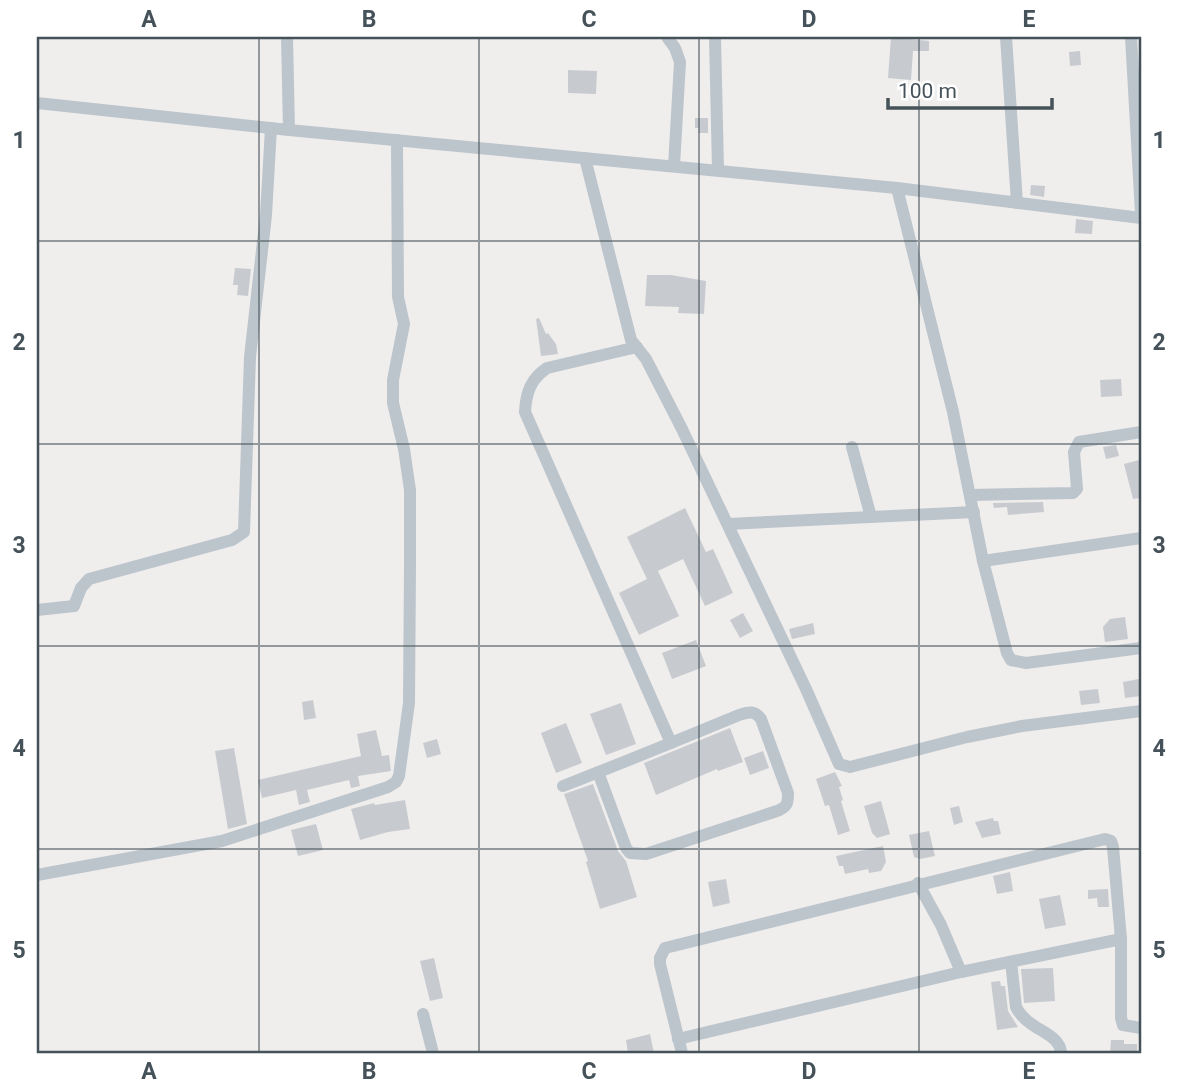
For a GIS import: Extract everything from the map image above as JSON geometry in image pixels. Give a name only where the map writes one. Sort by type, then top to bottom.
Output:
[{"type":"street","points":[[287,37],[289,130]]},
{"type":"street","points":[[667,37],[680,62],[674,166]]},
{"type":"street","points":[[715,37],[718,170]]},
{"type":"street","points":[[1006,37],[1017,203]]},
{"type":"street","points":[[1132,37],[1141,213]]},
{"type":"street","points":[[37,103],[897,188],[1141,218]]},
{"type":"street","points":[[37,610],[74,607],[81,588],[89,579],[232,540],[244,532],[250,357],[266,215],[271,128]]},
{"type":"street","points":[[37,875],[222,841],[388,787],[400,776],[409,703],[410,490],[393,403],[393,380],[404,324],[398,297],[397,140]]},
{"type":"street","points":[[585,158],[627,326],[681,426],[806,689],[834,755],[844,767],[1022,726],[1141,711]]},
{"type":"street","points":[[897,188],[953,412],[983,561],[1007,653],[1011,660],[1026,663],[1141,648]]},
{"type":"street","points":[[636,347],[547,368],[531,383],[525,412],[671,743]]},
{"type":"street","points":[[970,495],[1073,493],[1077,489],[1078,481],[1074,452],[1079,442],[1141,432]]},
{"type":"street","points":[[852,447],[871,517]]},
{"type":"street","points":[[728,524],[974,512]]},
{"type":"street","points":[[983,561],[1141,538]]},
{"type":"street","points":[[563,786],[750,711],[757,713],[788,793],[788,803],[785,808],[777,811],[636,855],[626,848],[598,772]]},
{"type":"street","points":[[682,1053],[660,964],[660,958],[666,948],[918,883],[1105,839],[1111,841],[1113,846],[1121,939],[1121,1018],[1123,1025],[1141,1028]]},
{"type":"street","points":[[918,883],[961,972]]},
{"type":"street","points":[[678,1039],[961,972],[1121,939]]},
{"type":"street","points":[[1011,962],[1019,1013],[1029,1025],[1055,1039],[1061,1053]]},
{"type":"street","points":[[424,1014],[433,1053]]},
{"type":"building","points":[[891,37],[929,41],[929,51],[913,51],[911,80],[888,78]]},
{"type":"building","points":[[1080,51],[1081,65],[1070,66],[1069,52]]},
{"type":"building","points":[[568,70],[597,71],[596,94],[568,93]]},
{"type":"building","points":[[695,118],[708,118],[708,133],[698,133]]},
{"type":"building","points":[[1031,185],[1045,186],[1044,197],[1030,195]]},
{"type":"building","points":[[1076,219],[1093,221],[1092,234],[1075,233]]},
{"type":"building","points":[[235,268],[251,269],[248,296],[237,295],[238,285],[233,285]]},
{"type":"building","points":[[647,275],[671,275],[706,281],[704,314],[678,313],[679,307],[645,306]]},
{"type":"building","points":[[539,318],[546,334],[548,333],[556,344],[558,354],[541,356],[536,319]]},
{"type":"building","points":[[1121,379],[1122,396],[1101,397],[1100,380]]},
{"type":"building","points":[[1116,445],[1119,456],[1106,459],[1103,447]]},
{"type":"building","points":[[1139,460],[1141,498],[1133,499],[1124,464]]},
{"type":"building","points":[[1043,502],[1044,512],[1008,515],[1007,507],[994,508],[993,503]]},
{"type":"building","points":[[685,508],[706,552],[713,549],[733,593],[705,606],[683,559],[658,571],[679,616],[639,635],[619,593],[647,579],[627,537]]},
{"type":"building","points":[[743,613],[753,631],[740,638],[730,620]]},
{"type":"building","points":[[1125,617],[1128,639],[1105,642],[1103,627],[1110,619]]},
{"type":"building","points":[[813,623],[815,634],[792,639],[789,629]]},
{"type":"building","points":[[696,640],[706,666],[672,679],[662,653]]},
{"type":"building","points":[[1139,679],[1141,696],[1125,698],[1123,682]]},
{"type":"building","points":[[1098,689],[1100,703],[1081,705],[1079,691]]},
{"type":"building","points":[[313,700],[316,718],[304,720],[302,702]]},
{"type":"building","points":[[621,703],[636,744],[606,755],[590,714]]},
{"type":"building","points":[[566,723],[582,763],[556,773],[541,733]]},
{"type":"building","points":[[730,728],[743,762],[718,771],[717,769],[656,795],[644,763]]},
{"type":"building","points":[[376,730],[382,756],[389,755],[391,771],[358,776],[360,786],[351,788],[349,780],[307,790],[310,802],[299,805],[296,790],[262,798],[258,780],[361,756],[357,734]]},
{"type":"building","points":[[437,739],[441,754],[427,758],[423,743]]},
{"type":"building","points":[[234,748],[247,824],[228,829],[215,751]]},
{"type":"building","points":[[763,751],[769,768],[750,775],[744,758]]},
{"type":"building","points":[[835,772],[842,786],[839,787],[843,800],[841,801],[850,831],[838,835],[829,805],[825,806],[816,779]]},
{"type":"building","points":[[593,784],[618,851],[626,861],[637,897],[600,909],[586,862],[588,861],[564,794]]},
{"type":"building","points":[[405,800],[410,829],[360,840],[351,809],[374,803]]},
{"type":"building","points":[[881,801],[890,834],[877,838],[872,833],[864,806]]},
{"type":"building","points":[[959,806],[963,822],[954,825],[950,808]]},
{"type":"building","points":[[993,818],[998,821],[1001,834],[982,838],[975,822]]},
{"type":"building","points":[[316,824],[323,850],[298,856],[291,830]]},
{"type":"building","points":[[929,831],[935,856],[920,859],[914,857],[909,835]]},
{"type":"building","points":[[883,846],[886,862],[881,871],[869,873],[868,869],[845,874],[843,866],[839,866],[836,856]]},
{"type":"building","points":[[1010,872],[1013,891],[997,894],[993,876]]},
{"type":"building","points":[[726,879],[730,903],[713,907],[708,882]]},
{"type":"building","points":[[1108,889],[1109,907],[1098,907],[1097,898],[1088,899],[1088,890]]},
{"type":"building","points":[[1060,895],[1066,925],[1045,929],[1039,899]]},
{"type":"building","points":[[434,958],[443,998],[430,1001],[420,961]]},
{"type":"building","points":[[1053,968],[1055,1001],[1024,1003],[1021,969]]},
{"type":"building","points":[[1000,981],[1001,986],[1005,986],[1008,1011],[1018,1027],[997,1030],[991,982]]},
{"type":"building","points":[[650,1034],[654,1053],[628,1053],[626,1040]]},
{"type":"building","points":[[1111,1040],[1137,1044],[1137,1053],[1110,1053]]}]
